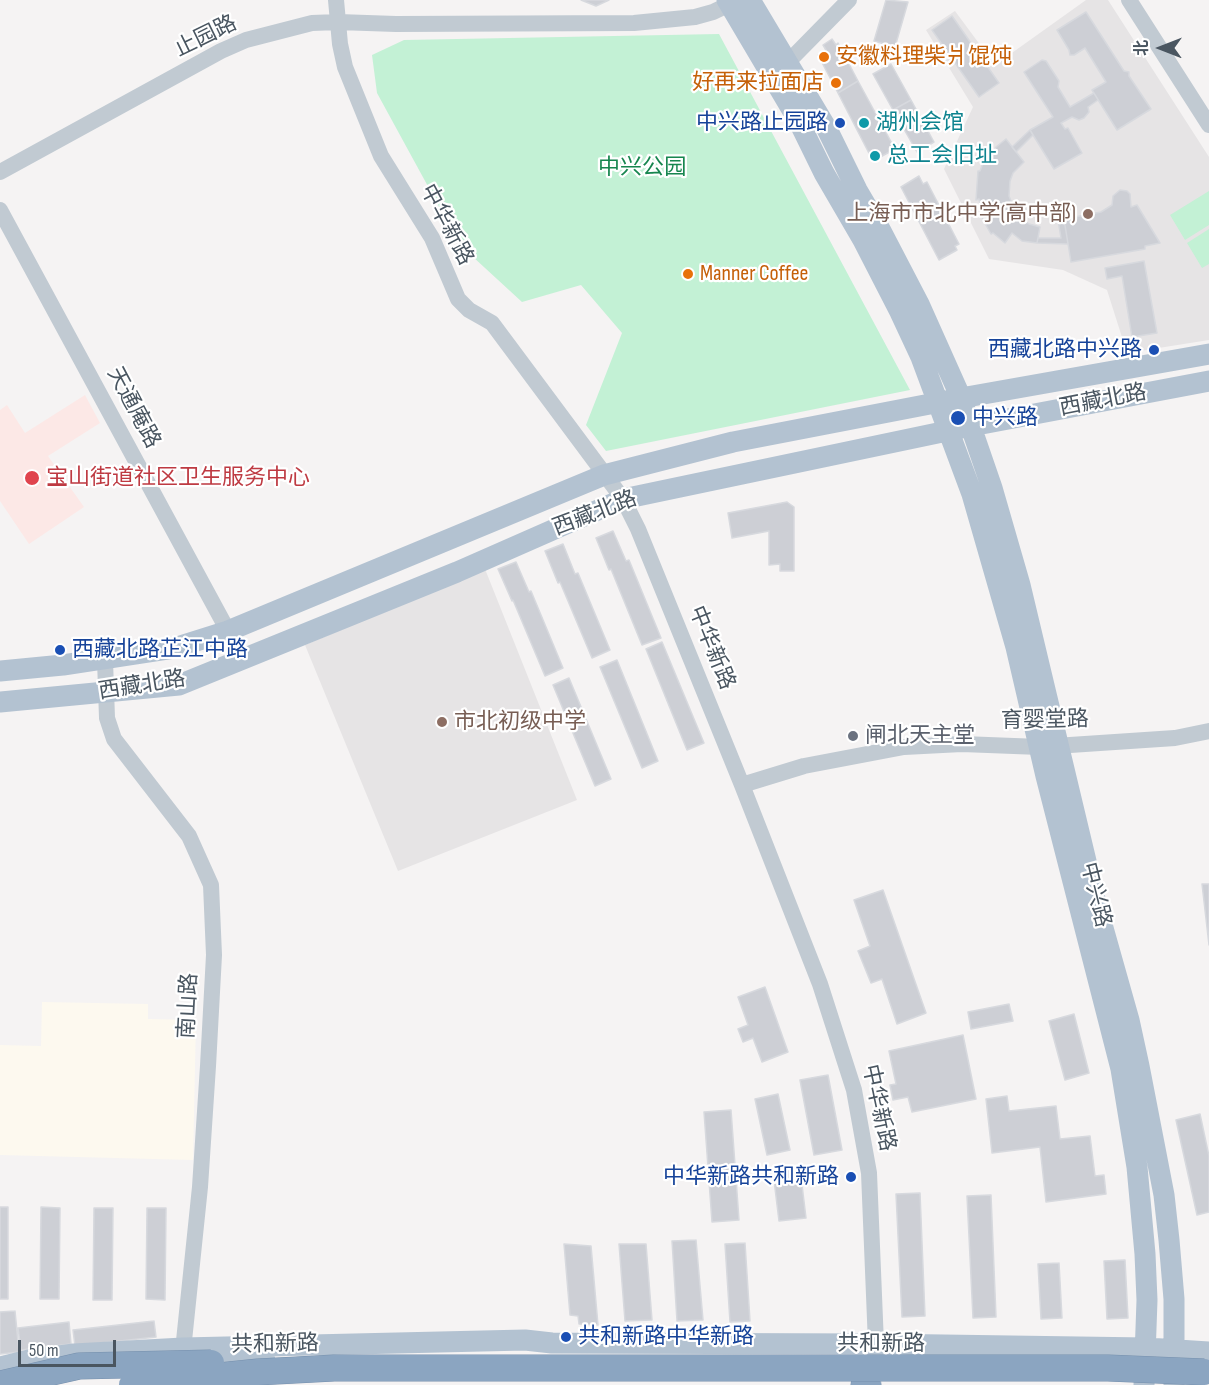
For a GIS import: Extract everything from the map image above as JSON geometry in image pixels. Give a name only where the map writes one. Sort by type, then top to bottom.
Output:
[{"type":"highway","points":[[0,1384],[79,1366],[262,1362],[334,1368]]},
{"type":"highway","points":[[132,1385],[258,1372],[334,1368],[1108,1368],[1209,1372]]},
{"type":"main road","name":"中兴路","points":[[736,1],[788,62],[827,129],[857,190],[881,231],[914,294],[961,398],[992,488],[1020,585],[1049,746],[1121,1069],[1140,1197],[1146,1289],[1147,1348],[1144,1385]]},
{"type":"main road","name":"中兴路","points":[[736,1],[824,173],[879,271],[921,357],[972,494],[1016,646],[1096,903],[1129,1020],[1164,1195],[1174,1299],[1174,1385]]},
{"type":"main road","name":"西藏北路","points":[[0,671],[105,660],[174,648],[228,631],[604,475],[733,442],[939,402],[1209,354]]},
{"type":"main road","name":"西藏北路","points":[[0,702],[178,685],[457,572],[623,499],[971,426],[1209,381]]},
{"type":"main road","name":"共和新路","points":[[15,1385],[98,1366],[525,1340],[552,1343],[1175,1348],[1209,1352]]},
{"type":"main road","name":"共和新路","points":[[0,1367],[29,1360],[74,1354],[225,1362],[447,1357],[527,1352],[552,1343]]},
{"type":"street","name":"中华新路","points":[[336,0],[340,44],[345,68],[364,119],[381,156],[432,238],[458,299],[469,310],[492,323],[623,499],[638,529],[820,984],[854,1090],[869,1173],[876,1344],[874,1385]]},
{"type":"street","points":[[788,62],[849,0]]},
{"type":"street","points":[[1129,0],[1209,124]]},
{"type":"street","name":"止园路","points":[[0,172],[221,51],[246,40],[312,23],[634,24],[695,17],[736,1]]},
{"type":"street","name":"天通庵路","points":[[0,210],[228,631],[239,661]]},
{"type":"street","name":"南山路","points":[[105,660],[108,693],[107,718],[114,739],[189,836],[211,885],[214,955],[200,1187],[184,1361]]},
{"type":"street","name":"育婴堂路","points":[[742,785],[804,766],[904,747],[962,744],[1049,746],[1175,738],[1209,731]]},
{"type":"shaded area","name":"上海市市北中学(高中部)","points":[[1086,0],[1108,0],[1209,157],[1209,340],[1127,353],[1107,290],[1063,270],[989,259],[944,169],[973,107],[926,30],[955,11],[995,65]]},
{"type":"shaded area","name":"宝山街道社区卫生服务中心","points":[[85,395],[100,423],[48,456],[84,507],[29,544],[0,501],[0,410],[7,405],[25,433]]},
{"type":"shaded area","name":"市北初级中学","points":[[485,569],[577,800],[398,871],[305,645]]},
{"type":"shaded area","points":[[42,1002],[148,1004],[148,1019],[196,1020],[193,1160],[0,1155],[0,1045],[41,1046]]},
{"type":"green space","name":"中兴公园","points":[[719,34],[910,390],[606,451],[586,425],[622,333],[581,285],[522,302],[460,245],[377,93],[372,55],[404,40]]},
{"type":"green space","points":[[1209,191],[1209,225],[1185,240],[1170,215]]},
{"type":"green space","points":[[1209,229],[1209,264],[1202,268],[1187,243]]},
{"type":"building","points":[[581,0],[609,0],[596,6]]},
{"type":"building","points":[[886,0],[908,2],[895,47],[874,41]]},
{"type":"building","points":[[1086,12],[1124,71],[1129,72],[1129,76],[1151,109],[1117,130],[1092,90],[1106,82],[1085,48],[1070,55],[1057,30]]},
{"type":"building","points":[[952,16],[999,83],[979,97],[932,30]]},
{"type":"building","points":[[832,39],[836,45],[838,43],[858,81],[838,93],[818,55],[826,50],[823,45]]},
{"type":"building","points":[[1042,60],[1046,61],[1059,81],[1058,87],[1070,107],[1094,93],[1098,100],[1088,107],[1089,112],[1084,118],[1079,120],[1072,117],[1061,123],[1065,129],[1068,128],[1082,153],[1054,169],[1030,130],[1053,117],[1024,72]]},
{"type":"building","points":[[891,64],[911,100],[893,110],[873,74]]},
{"type":"building","points":[[858,81],[895,149],[873,161],[838,93]]},
{"type":"building","points":[[911,100],[934,142],[917,152],[893,110]]},
{"type":"building","points":[[1030,130],[1033,135],[1016,152],[1012,147]]},
{"type":"building","points":[[1006,139],[1024,162],[1013,173],[1009,196],[1022,219],[1040,227],[1037,243],[1022,241],[1012,233],[1005,243],[993,233],[991,234],[983,220],[979,199],[976,200],[978,171],[996,147]]},
{"type":"building","points":[[919,176],[923,184],[927,182],[959,244],[955,246],[957,250],[939,260],[901,187]]},
{"type":"building","points":[[1120,190],[1130,194],[1131,207],[1137,205],[1160,243],[1145,246],[1145,249],[1071,262],[1064,219],[1101,212],[1112,205],[1113,196]]},
{"type":"building","points":[[1064,219],[1068,244],[1037,243],[1038,238],[1061,238],[1058,220]]},
{"type":"building","points":[[1144,261],[1157,333],[1132,337],[1122,276],[1107,279],[1105,268]]},
{"type":"building","points":[[787,502],[794,507],[794,571],[780,571],[780,564],[769,565],[769,531],[732,538],[728,513]]},
{"type":"building","points":[[613,531],[626,561],[629,560],[661,638],[642,645],[596,538]]},
{"type":"building","points":[[563,544],[575,574],[578,573],[610,650],[592,658],[545,551]]},
{"type":"building","points":[[516,562],[529,592],[531,591],[563,668],[545,676],[498,569]]},
{"type":"building","points":[[662,642],[704,743],[687,750],[646,649]]},
{"type":"building","points":[[617,660],[658,761],[642,768],[600,667]]},
{"type":"building","points":[[569,678],[611,779],[595,786],[553,685]]},
{"type":"building","points":[[1202,884],[1209,884],[1209,945]]},
{"type":"building","points":[[883,890],[926,1013],[897,1024],[882,979],[871,983],[858,951],[870,946],[854,900]]},
{"type":"building","points":[[765,987],[788,1052],[762,1062],[753,1038],[743,1042],[738,1029],[748,1025],[738,997]]},
{"type":"building","points":[[1009,1004],[1013,1021],[971,1029],[968,1012]]},
{"type":"building","points":[[1074,1014],[1089,1073],[1065,1080],[1049,1021]]},
{"type":"building","points":[[963,1035],[976,1099],[912,1112],[908,1097],[893,1100],[890,1085],[896,1084],[889,1051]]},
{"type":"building","points":[[828,1075],[842,1150],[814,1155],[800,1080]]},
{"type":"building","points":[[778,1094],[790,1150],[767,1155],[755,1099]]},
{"type":"building","points":[[1007,1096],[1009,1111],[1056,1106],[1060,1139],[1090,1136],[1095,1176],[1104,1175],[1106,1194],[1046,1202],[1040,1147],[992,1153],[986,1099]]},
{"type":"building","points":[[731,1110],[739,1220],[712,1222],[704,1112]]},
{"type":"building","points":[[1200,1114],[1209,1156],[1209,1212],[1197,1215],[1176,1120]]},
{"type":"building","points":[[800,1168],[806,1218],[779,1221],[773,1172]]},
{"type":"building","points":[[920,1193],[925,1316],[902,1317],[896,1194]]},
{"type":"building","points":[[991,1195],[996,1317],[973,1318],[967,1196]]},
{"type":"building","points":[[0,1207],[8,1207],[8,1299],[0,1299]]},
{"type":"building","points":[[41,1207],[60,1208],[59,1299],[40,1299]]},
{"type":"building","points":[[94,1208],[113,1208],[112,1300],[93,1300]]},
{"type":"building","points":[[147,1208],[166,1208],[165,1300],[146,1299]]},
{"type":"building","points":[[696,1240],[703,1320],[677,1321],[672,1241]]},
{"type":"building","points":[[745,1243],[750,1321],[730,1322],[725,1244]]},
{"type":"building","points":[[564,1244],[591,1246],[598,1325],[579,1324],[578,1316],[570,1315]]},
{"type":"building","points":[[619,1244],[646,1244],[652,1320],[625,1321]]},
{"type":"building","points":[[1125,1260],[1128,1318],[1107,1319],[1104,1261]]},
{"type":"building","points":[[1059,1263],[1062,1318],[1041,1319],[1038,1264]]},
{"type":"building","points":[[15,1311],[19,1352],[0,1354],[0,1312]]},
{"type":"building","points":[[154,1321],[156,1337],[75,1346],[73,1330]]},
{"type":"building","points":[[69,1322],[71,1344],[21,1350],[18,1328]]},
{"type":"place","name":"安徽料理柴爿馄饨","points":[[824,57]]},
{"type":"place","name":"好再来拉面店","points":[[836,83]]},
{"type":"place","name":"中兴路止园路","points":[[840,123]]},
{"type":"place","name":"湖州会馆","points":[[864,123]]},
{"type":"place","name":"总工会旧址","points":[[875,156]]},
{"type":"place","name":"上海市市北中学(高中部)","points":[[1088,214]]},
{"type":"place","name":"Manner Coffee","points":[[688,274]]},
{"type":"place","name":"西藏北路中兴路","points":[[1154,350]]},
{"type":"place","name":"中兴路","points":[[958,418]]},
{"type":"place","name":"宝山街道社区卫生服务中心","points":[[32,478]]},
{"type":"place","name":"西藏北路芷江中路","points":[[60,650]]},
{"type":"place","name":"市北初级中学","points":[[442,722]]},
{"type":"place","name":"闸北天主堂","points":[[853,736]]},
{"type":"place","name":"中华新路共和新路","points":[[851,1177]]},
{"type":"place","name":"共和新路中华新路","points":[[566,1337]]}]
